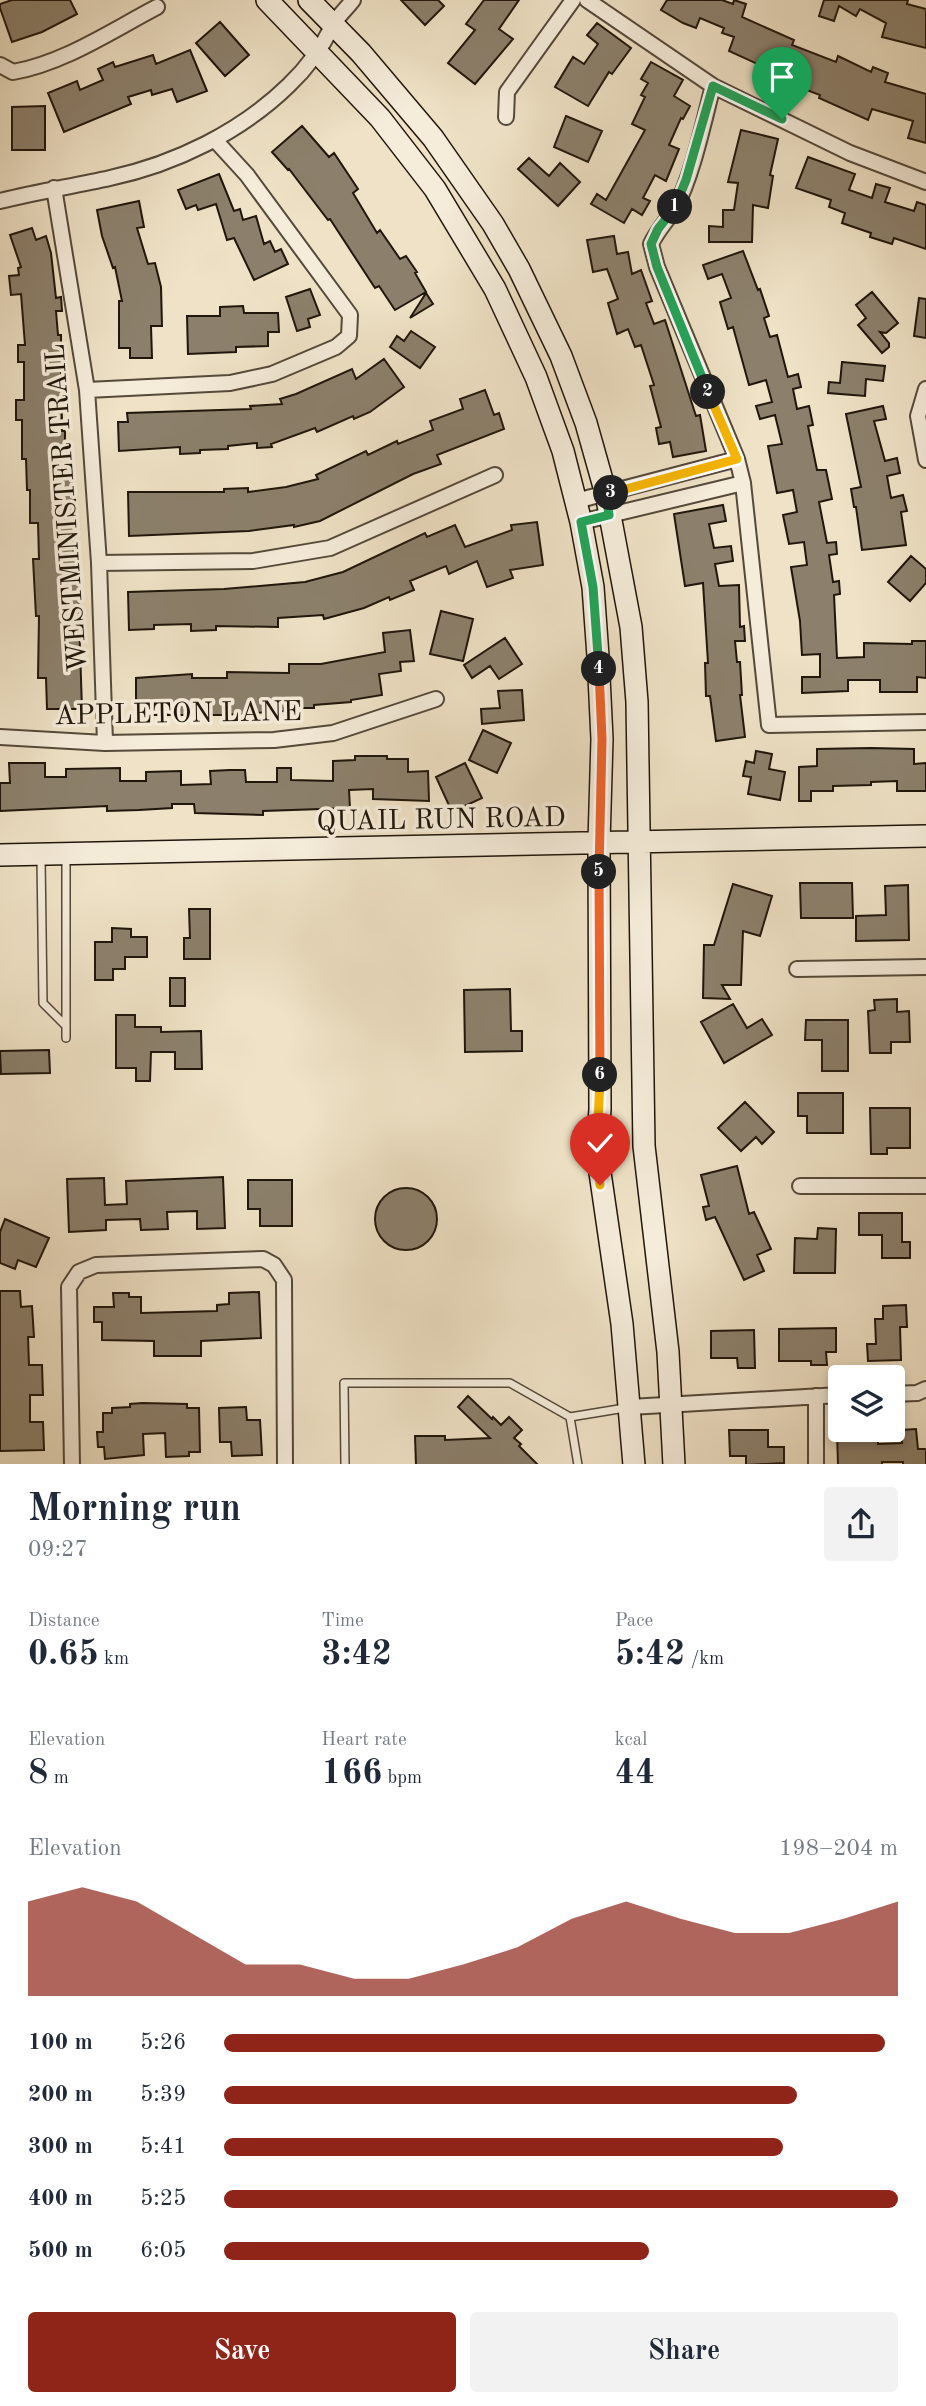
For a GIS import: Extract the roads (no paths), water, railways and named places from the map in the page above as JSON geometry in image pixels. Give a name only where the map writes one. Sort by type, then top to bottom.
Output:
[{"type":"main road","points":[[267,0],[380,118],[435,189],[495,289],[536,377],[563,451],[579,511],[593,587],[602,739],[599,842],[600,1109],[597,1152],[622,1324],[634,1464]]},
{"type":"main road","points":[[309,0],[433,138],[499,235],[519,269],[561,356],[586,423],[608,504],[631,627],[637,702],[637,842],[644,1146],[650,1217],[668,1352],[674,1464]]},
{"type":"main road","name":"QUAIL RUN ROAD","points":[[0,855],[926,836]]},
{"type":"street","points":[[0,201],[112,178],[215,140],[252,116],[289,85],[317,53],[329,36],[333,24],[353,0]]},
{"type":"street","points":[[506,117],[507,92],[573,0]]},
{"type":"street","points":[[587,0],[713,86],[850,153],[926,182]]},
{"type":"street","points":[[6,69],[33,69],[157,7]]},
{"type":"street","points":[[713,86],[686,180],[675,207],[658,229],[651,244],[657,267],[737,459],[743,483],[769,725],[926,722]]},
{"type":"street","points":[[87,390],[230,383],[272,374],[336,347],[349,336],[350,315],[247,175],[215,140]]},
{"type":"street","name":"WESTMINISTER TRAIL","points":[[54,188],[87,390],[99,564],[105,743]]},
{"type":"street","points":[[926,389],[918,416],[926,460]]},
{"type":"street","points":[[579,511],[608,504],[737,459]]},
{"type":"street","points":[[99,564],[253,561],[330,548],[495,475]]},
{"type":"street","points":[[579,511],[743,483]]},
{"type":"street","name":"APPLETON LANE","points":[[0,737],[105,743],[274,740],[333,733],[436,699]]},
{"type":"street","points":[[797,969],[926,967]]},
{"type":"street","points":[[800,1186],[926,1186]]},
{"type":"street","points":[[72,1464],[69,1287],[79,1272],[96,1265],[263,1259],[274,1265],[284,1280],[285,1464]]},
{"type":"street","points":[[905,1393],[917,1393],[926,1388]]},
{"type":"street","points":[[816,1396],[816,1464]]},
{"type":"street","points":[[630,1407],[828,1396]]},
{"type":"lane","points":[[66,853],[66,1038]]},
{"type":"lane","points":[[40,854],[43,1003],[66,1027]]},
{"type":"lane","points":[[345,1464],[344,1383],[510,1383],[570,1417],[630,1407]]},
{"type":"lane","points":[[570,1417],[578,1464]]}]
